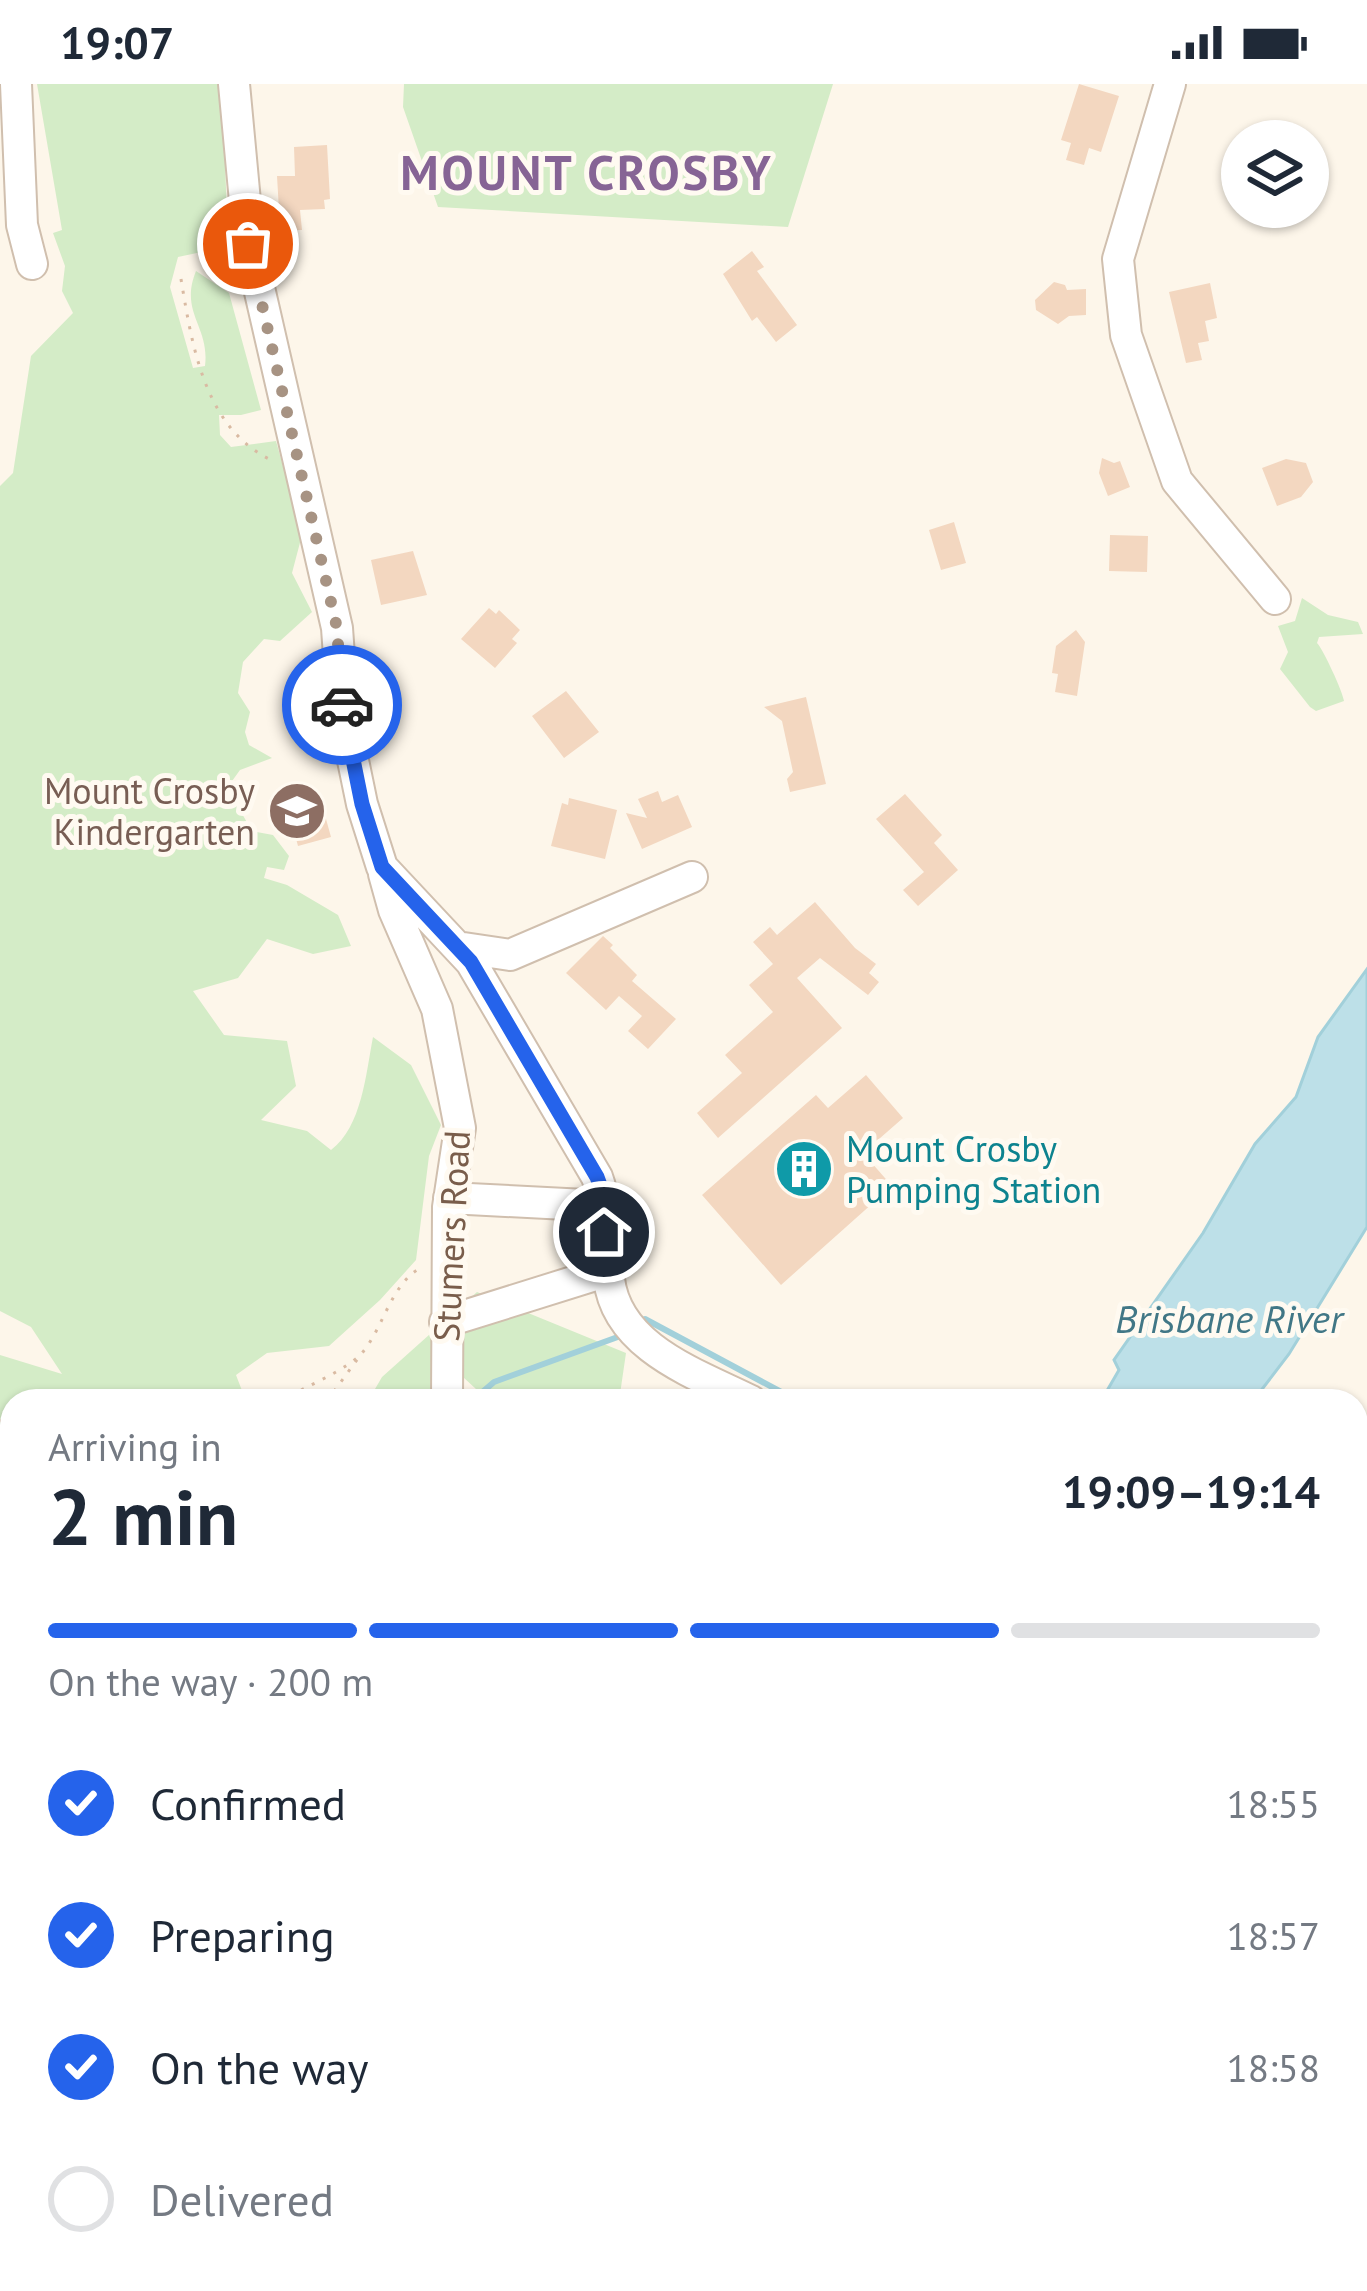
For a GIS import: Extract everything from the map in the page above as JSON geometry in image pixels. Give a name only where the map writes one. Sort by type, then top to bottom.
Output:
[{"type":"street","points":[[16,84],[22,225],[32,264]]},
{"type":"street","name":"Stumers Road","points":[[234,84],[248,244],[337,628],[343,712],[362,804],[394,910],[436,1009],[460,1128],[449,1198],[447,1389]]},
{"type":"street","points":[[1170,84],[1118,259],[1126,334],[1177,481],[1275,599]]},
{"type":"street","name":"Stumers Road","points":[[382,867],[471,962],[597,1177],[605,1206],[612,1297],[631,1329],[673,1362],[728,1389]]},
{"type":"street","points":[[457,947],[510,955],[692,877]]},
{"type":"street","points":[[449,1198],[605,1206]]},
{"type":"street","points":[[445,1322],[608,1271]]},
{"type":"path","points":[[181,279],[198,370],[222,413],[244,445],[303,476]]},
{"type":"path","points":[[335,1389],[416,1269],[446,1260]]},
{"type":"path","points":[[302,1389],[361,1356]]},
{"type":"green space","points":[[37,84],[222,84],[228,240],[225,247],[178,257],[170,287],[193,368],[205,366],[191,298],[196,271],[229,293],[261,410],[219,415],[220,435],[231,447],[276,441],[302,535],[292,573],[312,612],[280,641],[264,639],[243,662],[238,693],[250,712],[245,732],[249,745],[272,758],[240,770],[227,788],[252,831],[273,835],[289,856],[284,870],[267,867],[264,878],[287,885],[338,915],[351,946],[313,954],[267,939],[238,978],[193,991],[224,1035],[287,1041],[296,1086],[261,1120],[307,1131],[331,1150],[356,1114],[373,1037],[411,1065],[441,1125],[429,1156],[416,1260],[329,1346],[267,1353],[236,1375],[241,1389],[0,1389],[0,1355],[62,1374],[31,1327],[0,1311],[0,486],[13,473],[31,356],[73,313],[62,291],[65,266],[53,233],[62,230]]},
{"type":"green space","points":[[404,84],[833,84],[788,227],[438,207],[403,107]]},
{"type":"green space","points":[[1302,598],[1328,615],[1358,622],[1363,634],[1319,637],[1317,643],[1344,701],[1316,711],[1280,669],[1288,652],[1278,626],[1295,621]]},
{"type":"green space","points":[[477,1292],[626,1353],[621,1389],[476,1389],[463,1377],[458,1389],[375,1389],[382,1377]]},
{"type":"water","name":"Brisbane River","points":[[1367,969],[1367,1227],[1262,1389],[1108,1389],[1119,1370],[1114,1360],[1203,1233],[1255,1144],[1296,1097],[1318,1037]]},
{"type":"building","points":[[1079,84],[1119,96],[1101,152],[1089,148],[1084,165],[1066,160],[1071,143],[1061,140]]},
{"type":"building","points":[[327,145],[330,199],[324,200],[325,209],[300,210],[302,230],[273,231],[272,210],[279,210],[277,176],[295,176],[294,147]]},
{"type":"building","points":[[752,251],[764,267],[757,271],[797,325],[776,342],[757,317],[752,321],[723,274]]},
{"type":"building","points":[[1054,282],[1067,290],[1086,289],[1086,315],[1069,316],[1058,324],[1036,310],[1035,300]]},
{"type":"building","points":[[1210,283],[1217,318],[1205,321],[1209,341],[1198,343],[1202,360],[1186,363],[1169,292]]},
{"type":"building","points":[[1102,458],[1120,461],[1130,487],[1108,496],[1099,473]]},
{"type":"building","points":[[1286,459],[1306,463],[1313,482],[1301,497],[1277,506],[1262,468]]},
{"type":"building","points":[[954,522],[966,563],[941,570],[929,530]]},
{"type":"building","points":[[1110,535],[1148,536],[1147,572],[1109,571]]},
{"type":"building","points":[[413,551],[427,595],[381,605],[371,560]]},
{"type":"building","points":[[489,608],[496,614],[499,610],[520,630],[512,639],[517,643],[495,668],[461,639]]},
{"type":"building","points":[[1076,630],[1085,642],[1077,696],[1055,692],[1058,674],[1052,673],[1056,646]]},
{"type":"building","points":[[566,691],[599,732],[564,758],[532,716]]},
{"type":"building","points":[[806,697],[826,784],[790,792],[787,779],[793,772],[782,721],[764,707]]},
{"type":"building","points":[[318,790],[331,837],[298,846],[290,816],[273,820],[269,804]]},
{"type":"building","points":[[658,791],[662,802],[678,795],[692,827],[642,849],[626,813],[647,818],[638,799]]},
{"type":"building","points":[[905,794],[942,835],[934,843],[958,870],[918,906],[903,890],[924,872],[876,819]]},
{"type":"building","points":[[569,798],[617,810],[605,859],[551,846],[562,803],[568,805]]},
{"type":"building","points":[[815,902],[855,948],[876,964],[869,973],[879,982],[868,995],[820,958],[797,978],[842,1028],[718,1138],[697,1113],[742,1073],[725,1055],[773,1012],[749,985],[773,964],[753,942],[770,927],[777,935]]},
{"type":"building","points":[[603,936],[637,975],[632,981],[676,1019],[648,1049],[628,1031],[642,1016],[619,996],[606,1010],[566,973]]},
{"type":"building","name":"Mount Crosby Pumping Station","points":[[866,1075],[903,1118],[863,1153],[892,1186],[781,1285],[702,1195],[816,1095],[828,1108]]},
{"type":"waterway","points":[[641,1322],[645,1319],[776,1389]]},
{"type":"waterway","points":[[486,1389],[626,1334]]},
{"type":"way so far","points":[[248,244],[337,628],[342,705]]},
{"type":"place","name":"Mount Crosby Kindergarten","points":[[297,811]]},
{"type":"place","name":"Mount Crosby Pumping Station","points":[[804,1169]]},
{"type":"district","name":"MOUNT CROSBY","points":[[587,172]]},
{"type":"route","points":[[342,705],[362,804],[382,867],[471,962],[597,1177],[605,1199],[604,1232]]}]
